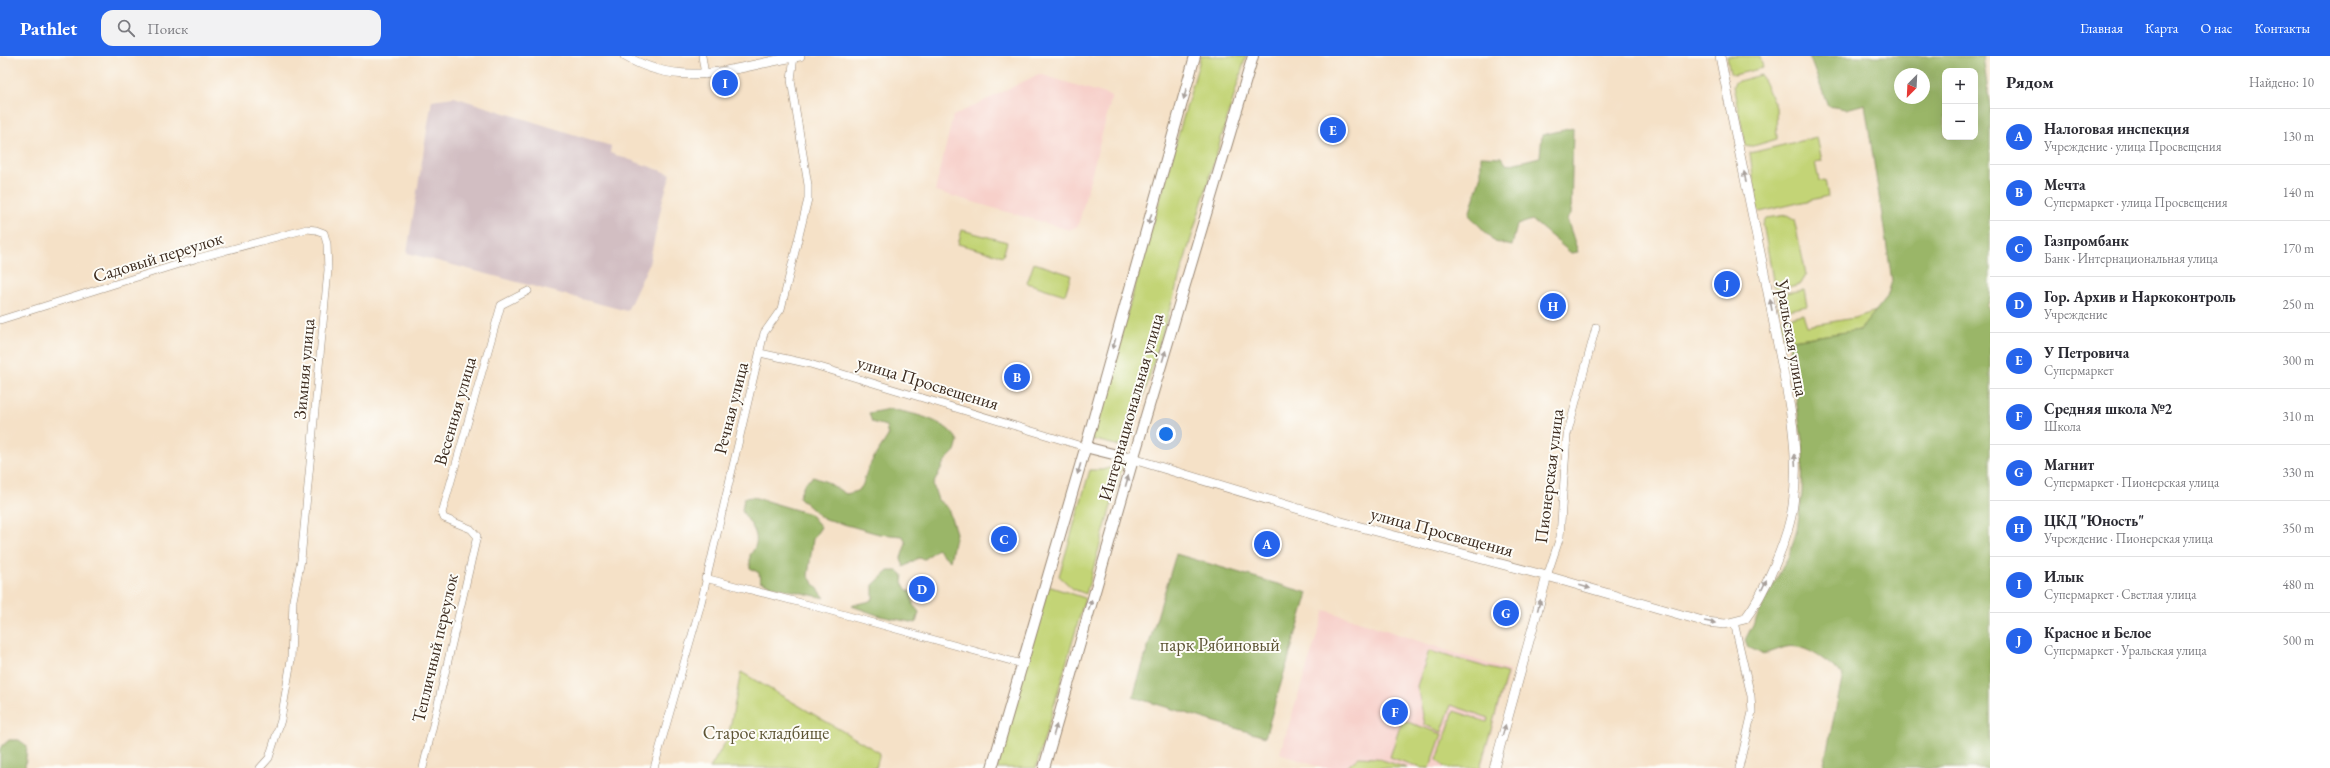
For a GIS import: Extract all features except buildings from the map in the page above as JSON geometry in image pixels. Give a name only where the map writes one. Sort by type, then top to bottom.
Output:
[{"type":"main road","name":"Интернациональная улица","points":[[992,768],[1085,447],[1195,56]]},
{"type":"main road","name":"Интернациональная улица","points":[[1044,768],[1133,459],[1253,56]]},
{"type":"main road","points":[[1085,447],[1133,459]]},
{"type":"street","points":[[625,56],[649,68],[665,73],[705,75],[796,56]]},
{"type":"street","points":[[702,56],[705,75]]},
{"type":"street","name":"Речная улица","points":[[654,768],[696,623],[705,578],[764,333],[781,309],[808,199],[808,185],[791,80],[796,56]]},
{"type":"street","name":"Уральская улица","points":[[1720,56],[1784,373],[1795,468],[1793,505],[1786,534],[1757,600],[1745,619]]},
{"type":"street","name":"Садовый переулок","points":[[0,320],[198,258],[307,229],[324,233]]},
{"type":"street","name":"Зимняя улица","points":[[260,768],[268,758],[281,720],[291,660],[293,600],[301,560],[328,270],[327,244],[324,233]]},
{"type":"street","name":"Весенняя улица","points":[[477,536],[471,529],[444,518],[442,513],[502,305],[528,291]]},
{"type":"street","name":"Пионерская улица","points":[[1494,768],[1547,576],[1560,537],[1566,435],[1596,327]]},
{"type":"street","name":"улица Просвещения","points":[[760,352],[810,364],[1085,447]]},
{"type":"street","name":"улица Просвещения","points":[[1133,459],[1334,520],[1547,576],[1706,622],[1725,624],[1745,619]]},
{"type":"street","name":"Тепличный переулок","points":[[423,768],[477,536]]},
{"type":"street","points":[[705,578],[813,606],[1022,664]]},
{"type":"street","points":[[1734,622],[1751,696],[1752,712],[1739,768]]},
{"type":"shaded area","points":[[1039,74],[1112,96],[1078,226],[1069,230],[935,191],[953,116]]},
{"type":"shaded area","points":[[454,97],[611,146],[610,153],[671,174],[663,199],[649,264],[627,311],[407,253],[432,100]]},
{"type":"shaded area","points":[[1325,610],[1509,671],[1481,768],[1321,768],[1280,753]]},
{"type":"green space","points":[[1201,56],[1246,56],[1128,448],[1091,439]]},
{"type":"green space","points":[[1727,56],[1760,56],[1763,68],[1734,75],[1730,73]]},
{"type":"green space","points":[[1809,56],[1983,56],[1990,108],[1990,298],[1987,307],[1990,312],[1990,768],[1823,768],[1843,675],[1817,655],[1802,648],[1786,647],[1762,654],[1748,647],[1745,640],[1790,553],[1797,530],[1802,493],[1803,447],[1789,350],[1792,340],[1860,330],[1887,297],[1892,281],[1865,104],[1846,109],[1828,106]]},
{"type":"green space","points":[[1761,75],[1776,107],[1777,139],[1750,147],[1746,146],[1733,86],[1735,82]]},
{"type":"green space","points":[[1573,128],[1571,215],[1567,219],[1578,252],[1571,253],[1532,220],[1517,225],[1512,246],[1495,242],[1469,215],[1481,175],[1481,156],[1501,157],[1507,165],[1540,157],[1542,135]]},
{"type":"green space","points":[[1817,137],[1822,161],[1815,162],[1819,181],[1825,180],[1828,196],[1760,212],[1757,209],[1750,153]]},
{"type":"green space","points":[[1787,215],[1794,219],[1806,274],[1801,284],[1779,289],[1774,286],[1763,223],[1766,218]]},
{"type":"green space","points":[[962,230],[1007,242],[1003,256],[958,244]]},
{"type":"green space","points":[[1034,263],[1071,275],[1065,295],[1027,283]]},
{"type":"green space","points":[[1804,290],[1807,306],[1780,312],[1777,298],[1779,294]]},
{"type":"green space","points":[[1876,311],[1860,330],[1786,341],[1783,339],[1781,319],[1803,314],[1807,326],[1854,318]]},
{"type":"green space","points":[[889,409],[917,415],[937,422],[952,433],[958,441],[955,451],[944,462],[933,485],[938,500],[948,508],[956,533],[950,561],[937,549],[925,559],[918,558],[904,567],[901,558],[906,543],[903,536],[879,534],[822,518],[799,497],[805,483],[813,477],[827,482],[846,494],[857,491],[862,486],[870,465],[888,436],[886,426],[872,422],[869,413]]},
{"type":"green space","points":[[1123,464],[1086,594],[1073,589],[1059,576],[1090,470],[1102,470]]},
{"type":"green space","points":[[753,497],[810,514],[821,527],[813,539],[808,576],[825,598],[775,587],[760,581],[759,573],[750,568],[750,555],[754,549],[756,538],[753,527],[742,511],[744,498]]},
{"type":"green space","name":"парк Рябиновый","points":[[1176,554],[1308,593],[1265,737],[1133,697]]},
{"type":"green space","points":[[888,571],[898,571],[903,575],[902,582],[906,589],[912,593],[913,605],[919,612],[916,623],[880,616],[852,606],[868,602],[873,599],[873,585]]},
{"type":"green space","points":[[1048,586],[1085,598],[1036,768],[997,768]]},
{"type":"green space","points":[[1429,651],[1507,673],[1480,768],[1445,768],[1437,760],[1454,711],[1487,722],[1489,718],[1451,705],[1442,732],[1425,725],[1417,686]]},
{"type":"green space","name":"Старое кладбище","points":[[741,672],[880,753],[876,768],[710,768],[728,738]]},
{"type":"green space","points":[[1402,720],[1442,734],[1430,768],[1421,768],[1390,757]]},
{"type":"green space","points":[[9,740],[19,740],[27,746],[25,768],[0,768],[0,748]]},
{"type":"green space","points":[[1359,757],[1376,758],[1407,768],[1345,768]]},
{"type":"place","name":"Илык","points":[[725,83]]},
{"type":"place","name":"У Петровича","points":[[1333,130]]},
{"type":"place","name":"Красное и Белое","points":[[1727,284]]},
{"type":"place","name":"ЦКД \"Юность\"","points":[[1553,306]]},
{"type":"place","name":"Мечта","points":[[1017,377]]},
{"type":"place","name":"Газпромбанк","points":[[1004,539]]},
{"type":"place","name":"Налоговая инспекция","points":[[1267,544]]},
{"type":"place","name":"Гор. Архив и Наркоконтроль","points":[[922,589]]},
{"type":"place","name":"Магнит","points":[[1506,613]]},
{"type":"place","name":"Средняя школа №2","points":[[1395,712]]}]
